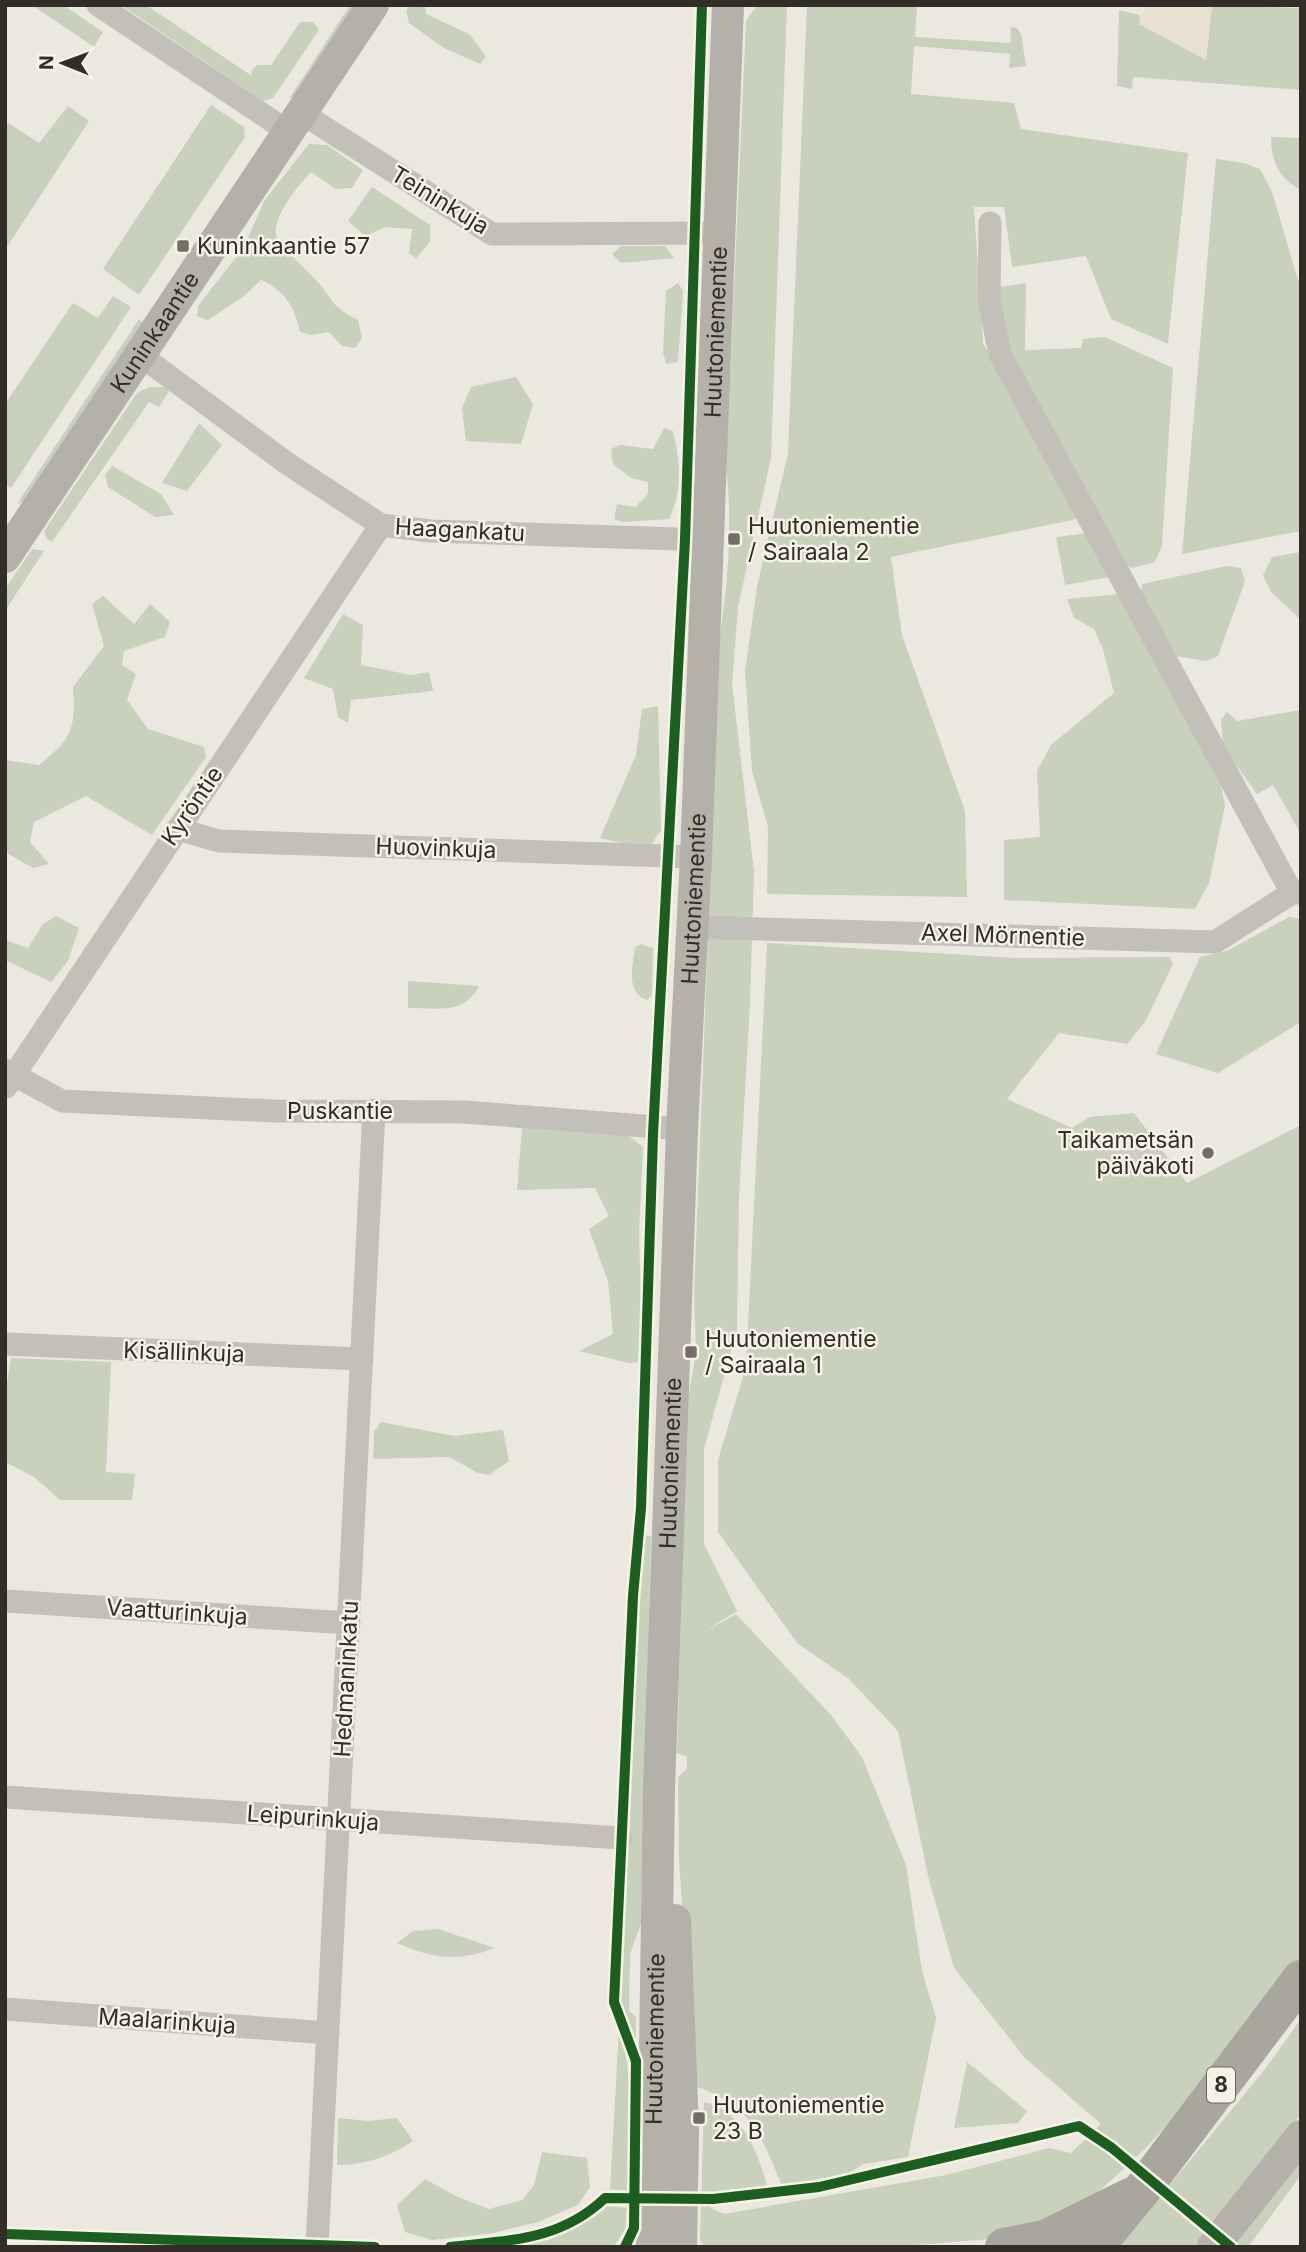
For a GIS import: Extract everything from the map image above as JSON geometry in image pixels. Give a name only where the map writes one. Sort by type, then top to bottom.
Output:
[{"type":"highway","name":"8","points":[[1096,2247],[1301,1979]]},
{"type":"highway","points":[[1004,2247],[1045,2239],[1141,2191]]},
{"type":"main road","name":"Kuninkaantie","points":[[5,557],[373,5]]},
{"type":"main road","name":"Huutoniementie","points":[[652,2247],[659,1790],[682,1129],[709,540],[728,5]]},
{"type":"main road","name":"Huutoniementie","points":[[659,1790],[678,1941],[683,2130],[681,2247]]},
{"type":"main road","points":[[1213,2247],[1301,2136]]},
{"type":"street","name":"Teininkuja","points":[[98,5],[296,123],[492,234],[719,233]]},
{"type":"street","points":[[990,223],[989,300],[1000,354],[1297,893]]},
{"type":"street","name":"Haagankatu","points":[[140,355],[288,464],[381,526],[431,531],[709,540]]},
{"type":"street","name":"Kyröntie","points":[[8,1078],[381,526]]},
{"type":"street","name":"Huovinkuja","points":[[177,829],[219,841],[696,857]]},
{"type":"street","name":"Axel Mörnentie","points":[[691,927],[1214,942],[1297,893]]},
{"type":"street","name":"Puskantie","points":[[8,1078],[62,1101],[274,1111],[464,1112],[682,1129]]},
{"type":"street","name":"Hedmaninkatu","points":[[317,2247],[374,1110]]},
{"type":"street","name":"Kisällinkuja","points":[[5,1344],[362,1359]]},
{"type":"street","name":"Vaatturinkuja","points":[[5,1601],[349,1623]]},
{"type":"street","name":"Leipurinkuja","points":[[5,1797],[621,1838]]},
{"type":"street","name":"Maalarinkuja","points":[[5,2009],[328,2032]]},
{"type":"green space","points":[[32,5],[63,5],[103,32],[94,47]]},
{"type":"green space","points":[[121,5],[146,5],[252,76],[251,71],[257,65],[271,65],[300,22],[313,22],[319,30],[273,98],[263,101]]},
{"type":"green space","points":[[350,5],[360,5],[302,92],[289,99]]},
{"type":"green space","points":[[410,5],[425,5],[426,14],[469,34],[486,56],[480,64],[444,48],[409,23],[406,11]]},
{"type":"green space","points":[[757,5],[787,5],[771,458],[738,607],[732,684],[754,872],[750,1004],[739,1196],[737,1329],[704,1449],[704,1544],[737,1611],[702,1633],[736,1614],[831,1715],[862,1757],[906,1865],[922,1971],[936,2018],[908,2157],[864,2164],[847,2174],[782,2186],[752,2124],[729,2102],[695,2086],[679,1860],[678,1777],[687,1769],[687,1757],[677,1753],[687,1405],[696,1353],[694,1293],[720,636],[729,551],[726,466],[746,21]]},
{"type":"green space","points":[[807,5],[917,5],[915,37],[1010,43],[1011,27],[1017,28],[1021,34],[1026,66],[1009,68],[1010,54],[914,46],[911,94],[1014,103],[1021,129],[1188,153],[1168,344],[1111,319],[1086,256],[1012,267],[1004,207],[974,207],[983,343],[1077,519],[891,557],[902,635],[965,811],[967,897],[767,894],[768,827],[752,771],[745,671],[757,587],[788,453]]},
{"type":"green space","points":[[1212,5],[1301,8],[1301,90],[1133,77],[1132,89],[1117,86],[1119,10],[1140,15],[1140,24],[1206,59]]},
{"type":"green space","points":[[211,105],[244,127],[245,137],[139,295],[103,269]]},
{"type":"green space","points":[[68,106],[89,121],[5,250],[5,121],[39,143]]},
{"type":"green space","points":[[1271,137],[1301,138],[1301,190],[1293,186],[1278,168]]},
{"type":"green space","points":[[309,144],[327,145],[363,170],[352,188],[336,189],[311,172],[285,206],[276,227],[276,236],[280,244],[315,279],[336,306],[358,320],[362,338],[355,348],[342,346],[329,332],[311,335],[300,332],[287,300],[261,280],[244,296],[208,320],[197,316],[198,306],[244,247],[264,201]]},
{"type":"green space","points":[[1216,159],[1244,163],[1260,169],[1272,192],[1301,290],[1301,531],[1182,554]]},
{"type":"green space","points":[[372,187],[430,225],[430,242],[416,258],[409,253],[412,229],[386,227],[365,236],[348,221]]},
{"type":"green space","points":[[621,246],[665,246],[674,258],[621,263],[612,254]]},
{"type":"green space","points":[[678,283],[683,291],[678,362],[666,364],[663,352],[666,291]]},
{"type":"green space","points":[[1026,283],[1025,350],[1081,348],[1083,339],[1105,337],[1173,368],[1162,546],[1155,562],[1132,568],[1125,564],[1005,347],[999,287]]},
{"type":"green space","points":[[113,296],[131,307],[11,488],[5,484],[5,404],[73,303],[98,318]]},
{"type":"green space","points":[[139,319],[145,324],[28,500],[17,504]]},
{"type":"green space","points":[[516,377],[533,404],[521,444],[466,441],[462,408],[471,387]]},
{"type":"green space","points":[[149,387],[165,387],[169,391],[159,407],[149,402],[52,542],[47,539],[44,531],[137,393]]},
{"type":"green space","points":[[199,423],[222,445],[187,491],[162,483]]},
{"type":"green space","points":[[664,428],[673,431],[679,464],[677,498],[669,519],[622,522],[614,519],[617,504],[635,507],[648,494],[648,482],[631,478],[613,464],[611,449],[620,445],[653,449]]},
{"type":"green space","points":[[112,466],[161,494],[174,515],[155,517],[108,487],[105,475]]},
{"type":"green space","points":[[1088,533],[1110,577],[1065,585],[1056,537]]},
{"type":"green space","points":[[32,549],[44,551],[5,611],[5,589]]},
{"type":"green space","points":[[1301,552],[1301,620],[1271,592],[1263,575],[1272,557]]},
{"type":"green space","points":[[1227,566],[1241,568],[1245,581],[1218,656],[1206,661],[1174,656],[1141,594],[1142,584]]},
{"type":"green space","points":[[1120,594],[1218,773],[1225,805],[1209,883],[1195,909],[1004,900],[1004,840],[1040,837],[1037,771],[1051,745],[1114,693],[1103,649],[1094,629],[1074,618],[1067,599]]},
{"type":"green space","points":[[103,596],[134,624],[150,604],[170,622],[165,637],[124,651],[122,665],[136,674],[127,700],[148,729],[204,747],[206,757],[152,835],[86,796],[34,822],[30,842],[49,864],[33,868],[5,852],[5,760],[39,765],[59,748],[70,732],[74,713],[73,687],[104,646],[92,604]]},
{"type":"green space","points":[[343,614],[363,625],[361,665],[411,675],[429,672],[433,691],[351,700],[348,723],[338,717],[333,689],[304,678]]},
{"type":"green space","points":[[658,706],[661,830],[651,845],[637,847],[600,838],[636,755],[642,709]]},
{"type":"green space","points":[[1301,710],[1301,834],[1273,785],[1257,794],[1223,747],[1221,720],[1227,712],[1237,721]]},
{"type":"green space","points":[[56,916],[79,928],[68,961],[51,982],[5,960],[5,940],[28,948],[43,924]]},
{"type":"green space","points":[[1289,917],[1301,919],[1301,1022],[1218,1073],[1156,1054],[1200,957],[1227,951]]},
{"type":"green space","points":[[767,943],[1016,958],[1169,957],[1173,964],[1145,1022],[1127,1044],[1059,1033],[1007,1099],[1072,1128],[1090,1117],[1134,1113],[1187,1183],[1301,1125],[1301,1961],[1231,2055],[1145,2149],[1082,2207],[990,2239],[892,2247],[705,2247],[700,2240],[704,2102],[717,2106],[738,2123],[753,2146],[767,2185],[764,2189],[710,2194],[711,2208],[724,2214],[946,2175],[1049,2148],[1071,2153],[1101,2124],[1025,2058],[954,1968],[928,1876],[898,1731],[849,1679],[797,1643],[718,1532],[718,1460],[746,1367]]},
{"type":"green space","points":[[641,944],[653,948],[652,995],[647,1000],[636,991],[632,977],[635,947]]},
{"type":"green space","points":[[408,981],[479,986],[466,1002],[458,1006],[439,1009],[408,1008]]},
{"type":"green space","points":[[522,1128],[629,1136],[643,1147],[639,1232],[642,1338],[639,1362],[629,1363],[579,1351],[613,1334],[608,1281],[589,1229],[609,1216],[595,1188],[517,1190]]},
{"type":"green space","points":[[11,1358],[111,1362],[106,1472],[135,1474],[132,1500],[60,1500],[34,1477],[5,1462],[5,1395]]},
{"type":"green space","points":[[381,1422],[454,1436],[503,1430],[509,1461],[489,1475],[478,1473],[449,1457],[373,1459],[374,1432]]},
{"type":"green space","points":[[644,1536],[651,1536],[641,1924],[630,1954],[629,2011],[636,2017],[636,2045],[621,2000],[637,1591]]},
{"type":"green space","points":[[438,1929],[495,1948],[469,1955],[446,1957],[397,1943],[413,1931]]},
{"type":"green space","points":[[1301,2019],[1301,2114],[1202,2247],[1119,2247],[1265,2069]]},
{"type":"green space","points":[[619,2030],[630,2090],[628,2191],[610,2189]]},
{"type":"green space","points":[[967,2062],[1027,2111],[1018,2123],[954,2128]]},
{"type":"green space","points":[[338,2118],[368,2121],[397,2118],[413,2141],[376,2159],[337,2165]]},
{"type":"green space","points":[[542,2152],[587,2158],[590,2187],[578,2205],[538,2222],[493,2233],[432,2240],[405,2232],[397,2205],[425,2179],[458,2197],[489,2209],[522,2200],[534,2185]]},
{"type":"green space","points":[[1301,2154],[1301,2175],[1248,2247],[1234,2247]]},
{"type":"green space","points":[[606,2206],[627,2208],[625,2230],[614,2246],[487,2247],[550,2237],[577,2226]]},
{"type":"shaded area","points":[[1146,5],[1212,5],[1206,60],[1139,24]]},
{"type":"cycle path","points":[[625,2247],[634,2228],[636,2061],[614,2002],[633,1596],[641,1508],[653,1134],[685,540],[702,5]]},
{"type":"cycle path","points":[[450,2247],[513,2240],[552,2231],[588,2212],[605,2198],[713,2199],[819,2187],[1079,2126],[1112,2148],[1231,2247]]},
{"type":"cycle path","points":[[5,2234],[375,2247]]},
{"type":"place","name":"Kuninkaantie 57","points":[[183,246]]},
{"type":"place","name":"Huutoniementie / Sairaala 2","points":[[734,539]]},
{"type":"place","name":"Taikametsän päiväkoti","points":[[1208,1153]]},
{"type":"place","name":"Huutoniementie / Sairaala 1","points":[[691,1352]]},
{"type":"place","name":"Huutoniementie 23 B","points":[[699,2118]]}]
